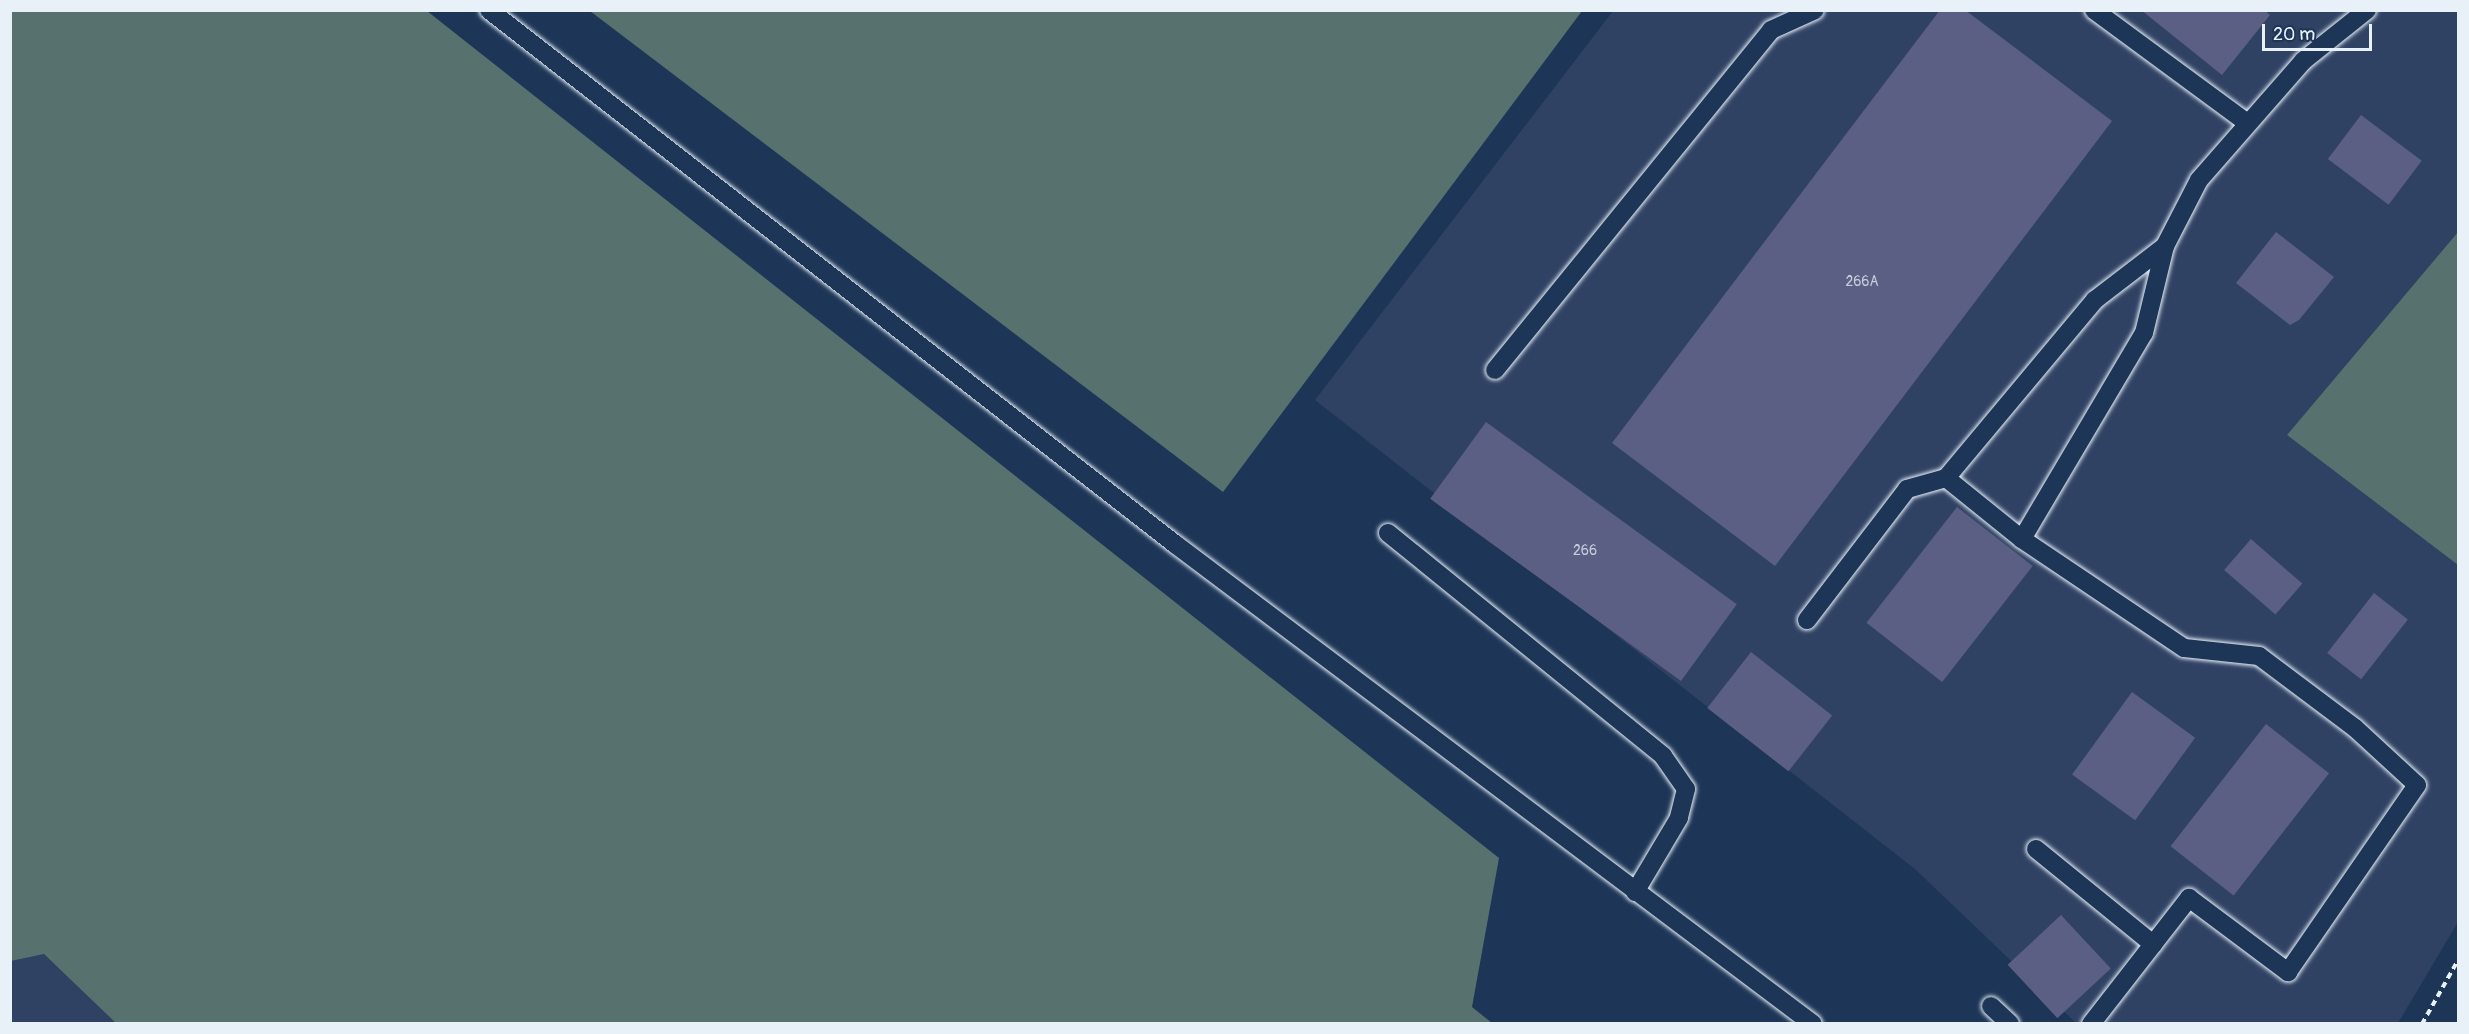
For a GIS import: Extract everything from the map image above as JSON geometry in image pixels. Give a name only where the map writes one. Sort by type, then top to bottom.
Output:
[{"type":"lane","points":[[489,10],[1175,544],[1635,892],[1813,1023]]},
{"type":"lane","points":[[1495,370],[1771,30],[1815,10]]},
{"type":"lane","points":[[2094,10],[2247,123]]},
{"type":"lane","points":[[2022,539],[2144,333],[2165,246],[2199,180],[2303,61],[2367,10]]},
{"type":"lane","points":[[1807,620],[1906,489],[1947,478],[2095,300],[2165,246]]},
{"type":"lane","points":[[1947,478],[2022,539],[2184,648],[2259,656],[2355,728],[2417,785],[2288,972],[2189,898],[2091,1023]]},
{"type":"lane","points":[[1388,533],[1663,756],[1686,789],[1679,818],[1635,892]]},
{"type":"lane","points":[[2036,849],[2153,944]]},
{"type":"lane","points":[[1991,1006],[2010,1023]]},
{"type":"path","points":[[2422,1023],[2458,960]]},
{"type":"shaded area","points":[[1613,11],[2458,11],[2458,232],[2287,435],[2458,565],[2458,922],[2398,1023],[2076,1023],[1915,869],[1315,400]]},
{"type":"shaded area","points":[[44,954],[120,1024],[11,1024],[11,961]]},
{"type":"green space","points":[[11,10],[427,11],[1499,858],[1472,1007],[1492,1023],[117,1024],[44,954],[11,961]]},
{"type":"green space","points":[[590,11],[1582,11],[1223,492]]},
{"type":"green space","points":[[2458,232],[2458,565],[2287,435]]},
{"type":"building","points":[[1940,10],[1965,10],[2112,121],[1775,566],[1612,443]]},
{"type":"building","points":[[2141,10],[2264,10],[2270,15],[2222,75]]},
{"type":"building","points":[[2361,115],[2422,161],[2389,205],[2328,159]]},
{"type":"building","points":[[2276,232],[2334,277],[2299,320],[2290,325],[2236,283]]},
{"type":"building","points":[[1486,422],[1737,604],[1681,681],[1430,499]]},
{"type":"building","points":[[1957,507],[2033,566],[1942,682],[1866,623]]},
{"type":"building","points":[[2251,539],[2302,584],[2275,615],[2224,570]]},
{"type":"building","points":[[2374,593],[2408,619],[2361,679],[2327,653]]},
{"type":"building","points":[[1751,652],[1832,715],[1788,771],[1707,708]]},
{"type":"building","points":[[2132,692],[2195,738],[2135,820],[2072,775]]},
{"type":"building","points":[[2266,724],[2329,773],[2234,895],[2171,846]]},
{"type":"building","points":[[2061,915],[2111,968],[2057,1018],[2008,965]]}]
